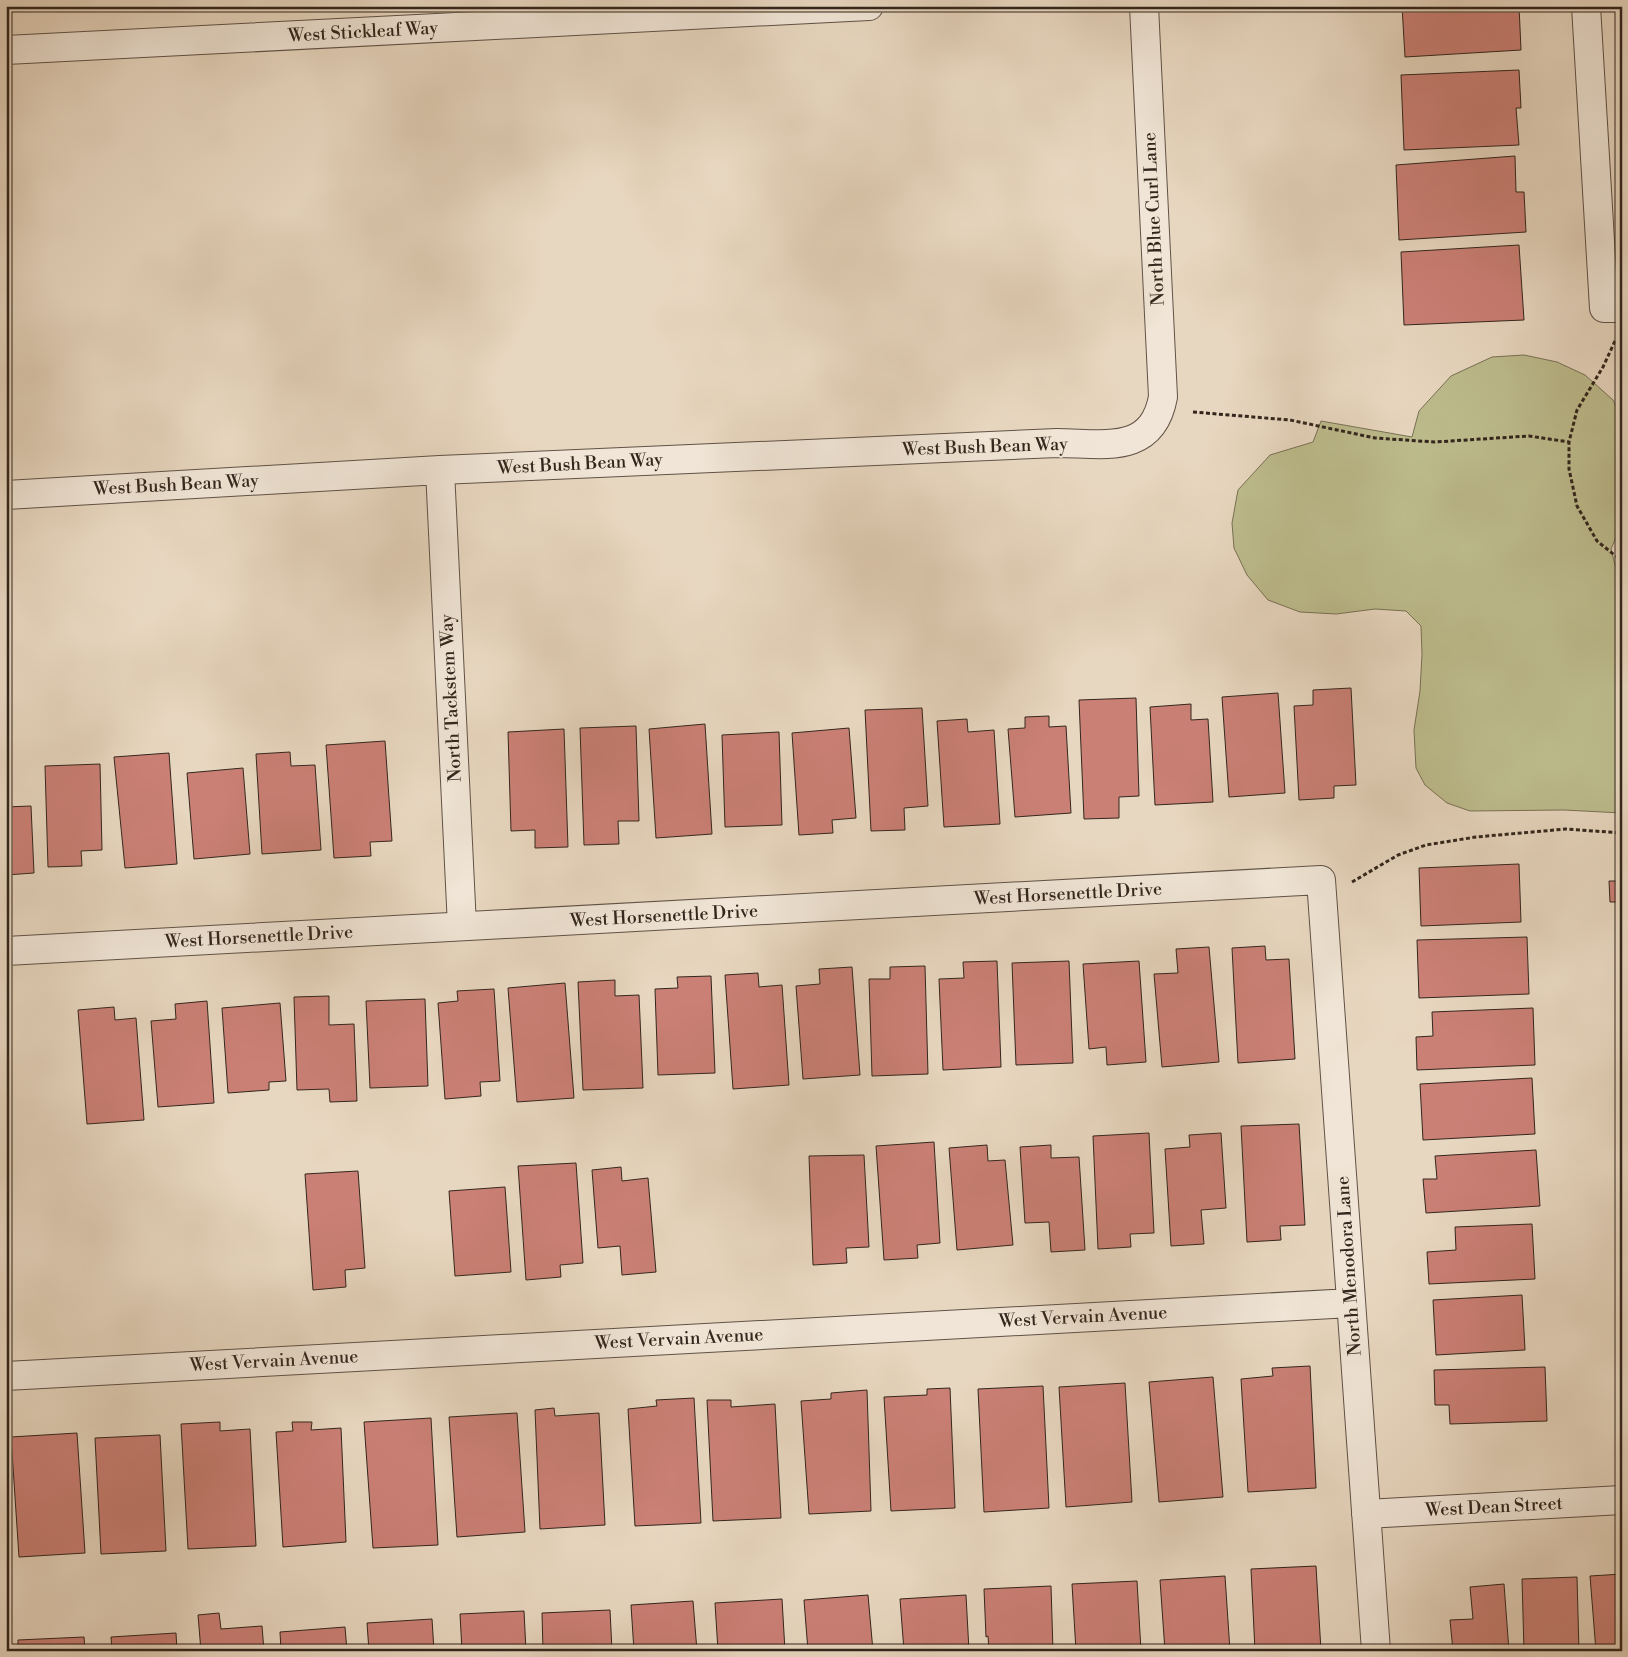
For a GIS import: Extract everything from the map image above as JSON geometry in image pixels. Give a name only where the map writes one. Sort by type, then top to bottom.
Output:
[{"type":"street","name":"West Stickleaf Way","points":[[6,50],[869,6]]},
{"type":"street","name":"North Blue Curl Lane","points":[[1144,6],[1162,387],[1155,419]]},
{"type":"street","points":[[1586,6],[1613,308]]},
{"type":"street","name":"West Bush Bean Way","points":[[6,495],[440,470],[1057,443],[1117,443],[1139,438],[1155,419]]},
{"type":"street","name":"North Tackstem Way","points":[[440,470],[462,926]]},
{"type":"street","name":"West Horsenettle Drive","points":[[6,951],[462,926],[1322,888]]},
{"type":"street","name":"North Menodora Lane","points":[[1322,888],[1376,1651]]},
{"type":"street","name":"West Vervain Avenue","points":[[6,1376],[1351,1303]]},
{"type":"street","name":"West Dean Street","points":[[1366,1514],[1622,1500]]},
{"type":"path","points":[[1615,339],[1603,367],[1576,410],[1569,442],[1569,469],[1577,506],[1597,541],[1622,561]]},
{"type":"path","points":[[1155,419],[1290,420],[1375,438],[1435,442],[1529,436],[1569,442]]},
{"type":"path","points":[[1322,888],[1370,872],[1398,855],[1426,845],[1476,837],[1566,828],[1622,833]]},
{"type":"shaded area","points":[[1524,355],[1557,362],[1585,375],[1613,400],[1622,418],[1622,524],[1611,549],[1615,565],[1622,568],[1622,813],[1564,810],[1470,811],[1447,803],[1425,785],[1416,768],[1414,730],[1420,691],[1421,626],[1406,611],[1375,609],[1336,614],[1300,612],[1268,600],[1247,575],[1234,548],[1232,523],[1238,490],[1270,455],[1313,442],[1321,421],[1412,437],[1419,411],[1451,376],[1492,357]]},
{"type":"building","points":[[1402,6],[1519,6],[1521,50],[1405,57]]},
{"type":"building","points":[[1519,70],[1521,108],[1516,108],[1519,145],[1404,150],[1401,75]]},
{"type":"building","points":[[1515,156],[1516,192],[1524,192],[1526,232],[1399,240],[1396,165]]},
{"type":"building","points":[[1519,245],[1524,320],[1404,325],[1401,252]]},
{"type":"building","points":[[1351,688],[1356,785],[1334,786],[1334,798],[1299,800],[1294,706],[1313,705],[1313,690]]},
{"type":"building","points":[[1278,693],[1285,793],[1229,797],[1222,697]]},
{"type":"building","points":[[1136,698],[1139,796],[1119,797],[1119,818],[1084,819],[1079,700]]},
{"type":"building","points":[[1191,704],[1191,720],[1208,719],[1213,802],[1155,805],[1150,707]]},
{"type":"building","points":[[922,708],[928,806],[904,808],[905,830],[871,831],[865,710]]},
{"type":"building","points":[[1049,716],[1049,727],[1066,726],[1071,813],[1015,817],[1008,729],[1025,728],[1025,717]]},
{"type":"building","points":[[967,719],[968,732],[994,730],[1000,824],[944,827],[937,721]]},
{"type":"building","points":[[705,724],[712,834],[656,838],[649,729]]},
{"type":"building","points":[[636,726],[639,821],[618,821],[619,844],[584,845],[580,728]]},
{"type":"building","points":[[849,728],[856,818],[832,820],[833,833],[799,835],[792,733]]},
{"type":"building","points":[[564,729],[568,847],[535,848],[535,830],[511,831],[508,732]]},
{"type":"building","points":[[779,732],[782,825],[725,827],[722,735]]},
{"type":"building","points":[[385,741],[392,841],[370,842],[371,856],[334,858],[326,745]]},
{"type":"building","points":[[290,752],[291,766],[315,765],[321,850],[262,854],[256,754]]},
{"type":"building","points":[[169,753],[177,864],[125,868],[114,757]]},
{"type":"building","points":[[100,764],[102,850],[81,851],[82,866],[48,867],[45,766]]},
{"type":"building","points":[[243,768],[250,854],[194,859],[187,773]]},
{"type":"building","points":[[31,806],[34,873],[6,875],[6,807]]},
{"type":"building","points":[[1519,864],[1521,922],[1421,926],[1419,868]]},
{"type":"building","points":[[1609,881],[1622,881],[1622,902],[1610,902]]},
{"type":"building","points":[[1527,937],[1529,994],[1419,998],[1417,940]]},
{"type":"building","points":[[1265,946],[1266,960],[1289,959],[1295,1059],[1238,1063],[1232,948]]},
{"type":"building","points":[[1209,947],[1219,1062],[1162,1067],[1154,974],[1178,973],[1176,949]]},
{"type":"building","points":[[997,961],[1001,1067],[943,1070],[939,979],[964,978],[963,962]]},
{"type":"building","points":[[1069,961],[1073,1063],[1016,1065],[1012,963]]},
{"type":"building","points":[[1139,961],[1146,1062],[1107,1065],[1106,1047],[1089,1049],[1083,964]]},
{"type":"building","points":[[925,966],[928,1074],[872,1076],[869,979],[890,979],[890,967]]},
{"type":"building","points":[[852,967],[860,1075],[803,1079],[796,986],[820,984],[819,969]]},
{"type":"building","points":[[758,973],[759,987],[782,985],[789,1085],[733,1089],[725,975]]},
{"type":"building","points":[[711,976],[715,1073],[658,1075],[655,989],[678,988],[677,977]]},
{"type":"building","points":[[615,980],[615,996],[639,995],[643,1088],[583,1090],[578,982]]},
{"type":"building","points":[[565,983],[574,1098],[517,1102],[508,988]]},
{"type":"building","points":[[494,989],[500,1081],[480,1082],[481,1096],[445,1099],[438,1003],[458,1001],[457,991]]},
{"type":"building","points":[[329,996],[329,1025],[354,1024],[357,1101],[330,1102],[329,1089],[297,1090],[294,997]]},
{"type":"building","points":[[425,999],[428,1086],[370,1088],[366,1001]]},
{"type":"building","points":[[207,1001],[214,1103],[158,1107],[151,1021],[176,1019],[175,1004]]},
{"type":"building","points":[[280,1003],[286,1081],[269,1082],[269,1090],[228,1093],[222,1008]]},
{"type":"building","points":[[114,1007],[115,1020],[136,1018],[144,1120],[87,1124],[78,1010]]},
{"type":"building","points":[[1533,1008],[1535,1065],[1417,1070],[1416,1037],[1433,1036],[1432,1012]]},
{"type":"building","points":[[1532,1078],[1535,1134],[1423,1140],[1420,1084]]},
{"type":"building","points":[[1299,1124],[1305,1225],[1280,1226],[1281,1240],[1247,1242],[1241,1126]]},
{"type":"building","points":[[1149,1133],[1154,1233],[1130,1234],[1131,1247],[1098,1249],[1093,1136]]},
{"type":"building","points":[[1221,1133],[1226,1208],[1201,1210],[1204,1244],[1171,1246],[1165,1149],[1190,1147],[1189,1135]]},
{"type":"building","points":[[934,1142],[940,1243],[917,1245],[918,1258],[884,1260],[876,1146]]},
{"type":"building","points":[[987,1145],[988,1161],[1005,1160],[1013,1245],[957,1250],[949,1148]]},
{"type":"building","points":[[1051,1145],[1051,1158],[1079,1157],[1085,1250],[1051,1252],[1049,1222],[1025,1223],[1020,1147]]},
{"type":"building","points":[[1536,1150],[1540,1206],[1426,1213],[1423,1179],[1437,1179],[1435,1156]]},
{"type":"building","points":[[864,1155],[869,1247],[846,1248],[847,1263],[813,1265],[809,1156]]},
{"type":"building","points":[[576,1163],[583,1263],[560,1265],[561,1277],[526,1280],[518,1166]]},
{"type":"building","points":[[621,1167],[622,1181],[648,1178],[656,1272],[622,1275],[620,1246],[598,1248],[592,1170]]},
{"type":"building","points":[[358,1171],[365,1268],[345,1270],[346,1287],[313,1290],[305,1174]]},
{"type":"building","points":[[505,1187],[511,1272],[455,1276],[449,1191]]},
{"type":"building","points":[[1532,1224],[1535,1279],[1429,1284],[1427,1252],[1456,1250],[1455,1227]]},
{"type":"building","points":[[6,1254],[9,1298],[6,1298]]},
{"type":"building","points":[[1522,1295],[1525,1350],[1436,1355],[1433,1300]]},
{"type":"building","points":[[1310,1366],[1316,1488],[1248,1492],[1241,1379],[1273,1376],[1272,1368]]},
{"type":"building","points":[[1545,1367],[1547,1421],[1450,1424],[1449,1405],[1435,1405],[1434,1370]]},
{"type":"building","points":[[1213,1377],[1223,1497],[1159,1502],[1149,1382]]},
{"type":"building","points":[[1125,1383],[1132,1502],[1066,1507],[1059,1387]]},
{"type":"building","points":[[1043,1386],[1049,1508],[984,1512],[978,1389]]},
{"type":"building","points":[[950,1388],[955,1508],[891,1511],[884,1397],[927,1395],[927,1389]]},
{"type":"building","points":[[867,1390],[871,1511],[809,1514],[801,1401],[831,1399],[831,1393]]},
{"type":"building","points":[[694,1398],[701,1523],[635,1526],[628,1409],[657,1406],[656,1400]]},
{"type":"building","points":[[707,1400],[731,1400],[731,1407],[775,1404],[781,1518],[713,1521]]},
{"type":"building","points":[[554,1408],[555,1416],[599,1413],[605,1525],[540,1529],[535,1410]]},
{"type":"building","points":[[517,1413],[525,1532],[457,1537],[449,1417]]},
{"type":"building","points":[[431,1418],[438,1545],[373,1548],[364,1422]]},
{"type":"building","points":[[220,1422],[220,1431],[250,1429],[256,1546],[188,1549],[181,1424]]},
{"type":"building","points":[[292,1422],[312,1422],[311,1430],[341,1428],[346,1542],[283,1547],[276,1432],[293,1431]]},
{"type":"building","points":[[77,1433],[85,1553],[19,1557],[11,1437]]},
{"type":"building","points":[[160,1435],[166,1551],[101,1554],[95,1438]]},
{"type":"building","points":[[1316,1566],[1321,1651],[1255,1651],[1251,1569]]},
{"type":"building","points":[[1622,1574],[1622,1651],[1596,1651],[1590,1576]]},
{"type":"building","points":[[1225,1576],[1230,1651],[1165,1651],[1160,1580]]},
{"type":"building","points":[[1577,1577],[1579,1651],[1524,1651],[1522,1579]]},
{"type":"building","points":[[1137,1581],[1141,1651],[1076,1651],[1072,1584]]},
{"type":"building","points":[[1504,1584],[1509,1651],[1453,1651],[1450,1620],[1473,1619],[1470,1587]]},
{"type":"building","points":[[1051,1586],[1053,1651],[989,1651],[988,1636],[986,1637],[984,1589]]},
{"type":"building","points":[[868,1595],[873,1651],[808,1651],[804,1600]]},
{"type":"building","points":[[966,1595],[969,1651],[904,1651],[900,1599]]},
{"type":"building","points":[[782,1599],[785,1651],[718,1651],[715,1603]]},
{"type":"building","points":[[693,1601],[697,1651],[634,1651],[631,1605]]},
{"type":"building","points":[[610,1610],[612,1651],[543,1651],[542,1613]]},
{"type":"building","points":[[524,1611],[526,1651],[462,1651],[460,1614]]},
{"type":"building","points":[[219,1613],[221,1629],[262,1626],[264,1651],[201,1651],[198,1615]]},
{"type":"building","points":[[432,1619],[434,1651],[369,1651],[367,1623]]},
{"type":"building","points":[[345,1627],[347,1651],[281,1651],[280,1632]]},
{"type":"building","points":[[176,1633],[177,1651],[112,1651],[111,1637]]},
{"type":"building","points":[[84,1637],[85,1651],[18,1651],[18,1640]]}]
